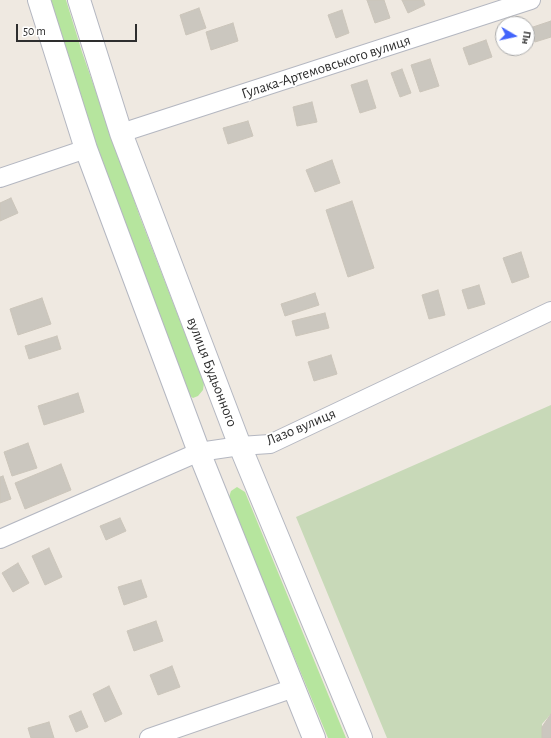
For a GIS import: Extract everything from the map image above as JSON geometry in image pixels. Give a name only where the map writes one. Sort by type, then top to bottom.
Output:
[{"type":"main road","points":[[39,0],[86,149],[199,452],[314,738]]},
{"type":"main road","name":"вулиця Будьонного","points":[[79,0],[121,133],[240,446],[361,738]]},
{"type":"street","name":"Гулака-Артемовського вулиця","points":[[121,133],[531,0]]},
{"type":"street","points":[[0,178],[86,149]]},
{"type":"street","name":"Лазо вулиця","points":[[0,539],[199,452],[240,446],[270,444],[551,311]]},
{"type":"street","points":[[149,738],[294,688]]},
{"type":"green space","points":[[48,0],[66,0],[82,52],[140,217],[204,383],[203,390],[198,396],[193,398],[186,393],[108,183]]},
{"type":"green space","points":[[551,405],[551,714],[542,724],[542,738],[387,738],[296,517]]},
{"type":"green space","points":[[237,487],[245,492],[346,738],[328,738],[231,505],[229,497],[231,491]]},
{"type":"building","points":[[367,0],[384,0],[390,18],[375,23]]},
{"type":"building","points":[[402,0],[423,0],[425,5],[408,13]]},
{"type":"building","points":[[199,8],[206,28],[186,35],[180,15]]},
{"type":"building","points":[[342,10],[349,33],[336,38],[328,15]]},
{"type":"building","points":[[551,21],[551,37],[535,42],[535,26]]},
{"type":"building","points":[[233,23],[238,41],[211,50],[206,32]]},
{"type":"building","points":[[486,40],[492,57],[469,65],[463,48]]},
{"type":"building","points":[[430,59],[439,86],[420,92],[411,65]]},
{"type":"building","points":[[402,69],[411,93],[400,97],[391,73]]},
{"type":"building","points":[[367,80],[376,108],[360,113],[351,85]]},
{"type":"building","points":[[312,102],[317,122],[297,126],[293,107]]},
{"type":"building","points":[[248,121],[253,136],[228,144],[223,128]]},
{"type":"building","points":[[332,160],[340,183],[315,192],[306,170]]},
{"type":"building","points":[[11,198],[18,213],[0,221],[0,203]]},
{"type":"building","points":[[352,201],[374,268],[348,277],[326,210]]},
{"type":"building","points":[[521,252],[529,277],[512,283],[503,258]]},
{"type":"building","points":[[479,285],[485,304],[468,309],[462,290]]},
{"type":"building","points":[[438,290],[445,315],[429,319],[422,295]]},
{"type":"building","points":[[315,293],[319,305],[285,316],[281,304]]},
{"type":"building","points":[[42,298],[51,324],[18,335],[10,309]]},
{"type":"building","points":[[325,313],[329,328],[296,336],[292,321]]},
{"type":"building","points":[[57,336],[61,349],[29,359],[25,346]]},
{"type":"building","points":[[331,355],[337,374],[314,381],[308,362]]},
{"type":"building","points":[[78,393],[84,412],[44,425],[38,406]]},
{"type":"building","points":[[28,443],[37,468],[12,476],[4,452]]},
{"type":"building","points":[[61,464],[71,490],[25,509],[15,483]]},
{"type":"building","points":[[3,476],[11,499],[0,503],[0,477]]},
{"type":"building","points":[[120,518],[126,531],[106,540],[100,526]]},
{"type":"building","points":[[49,548],[62,577],[45,585],[32,556]]},
{"type":"building","points":[[18,563],[29,583],[13,592],[2,573]]},
{"type":"building","points":[[141,580],[147,597],[124,605],[118,587]]},
{"type":"building","points":[[156,621],[163,641],[134,651],[127,631]]},
{"type":"building","points":[[172,666],[180,687],[158,695],[150,675]]},
{"type":"building","points":[[109,686],[122,714],[105,722],[93,694]]},
{"type":"building","points":[[81,711],[88,727],[76,732],[69,716]]},
{"type":"building","points":[[551,714],[551,738],[542,738],[542,727]]},
{"type":"building","points":[[49,722],[54,738],[31,738],[28,728]]}]
